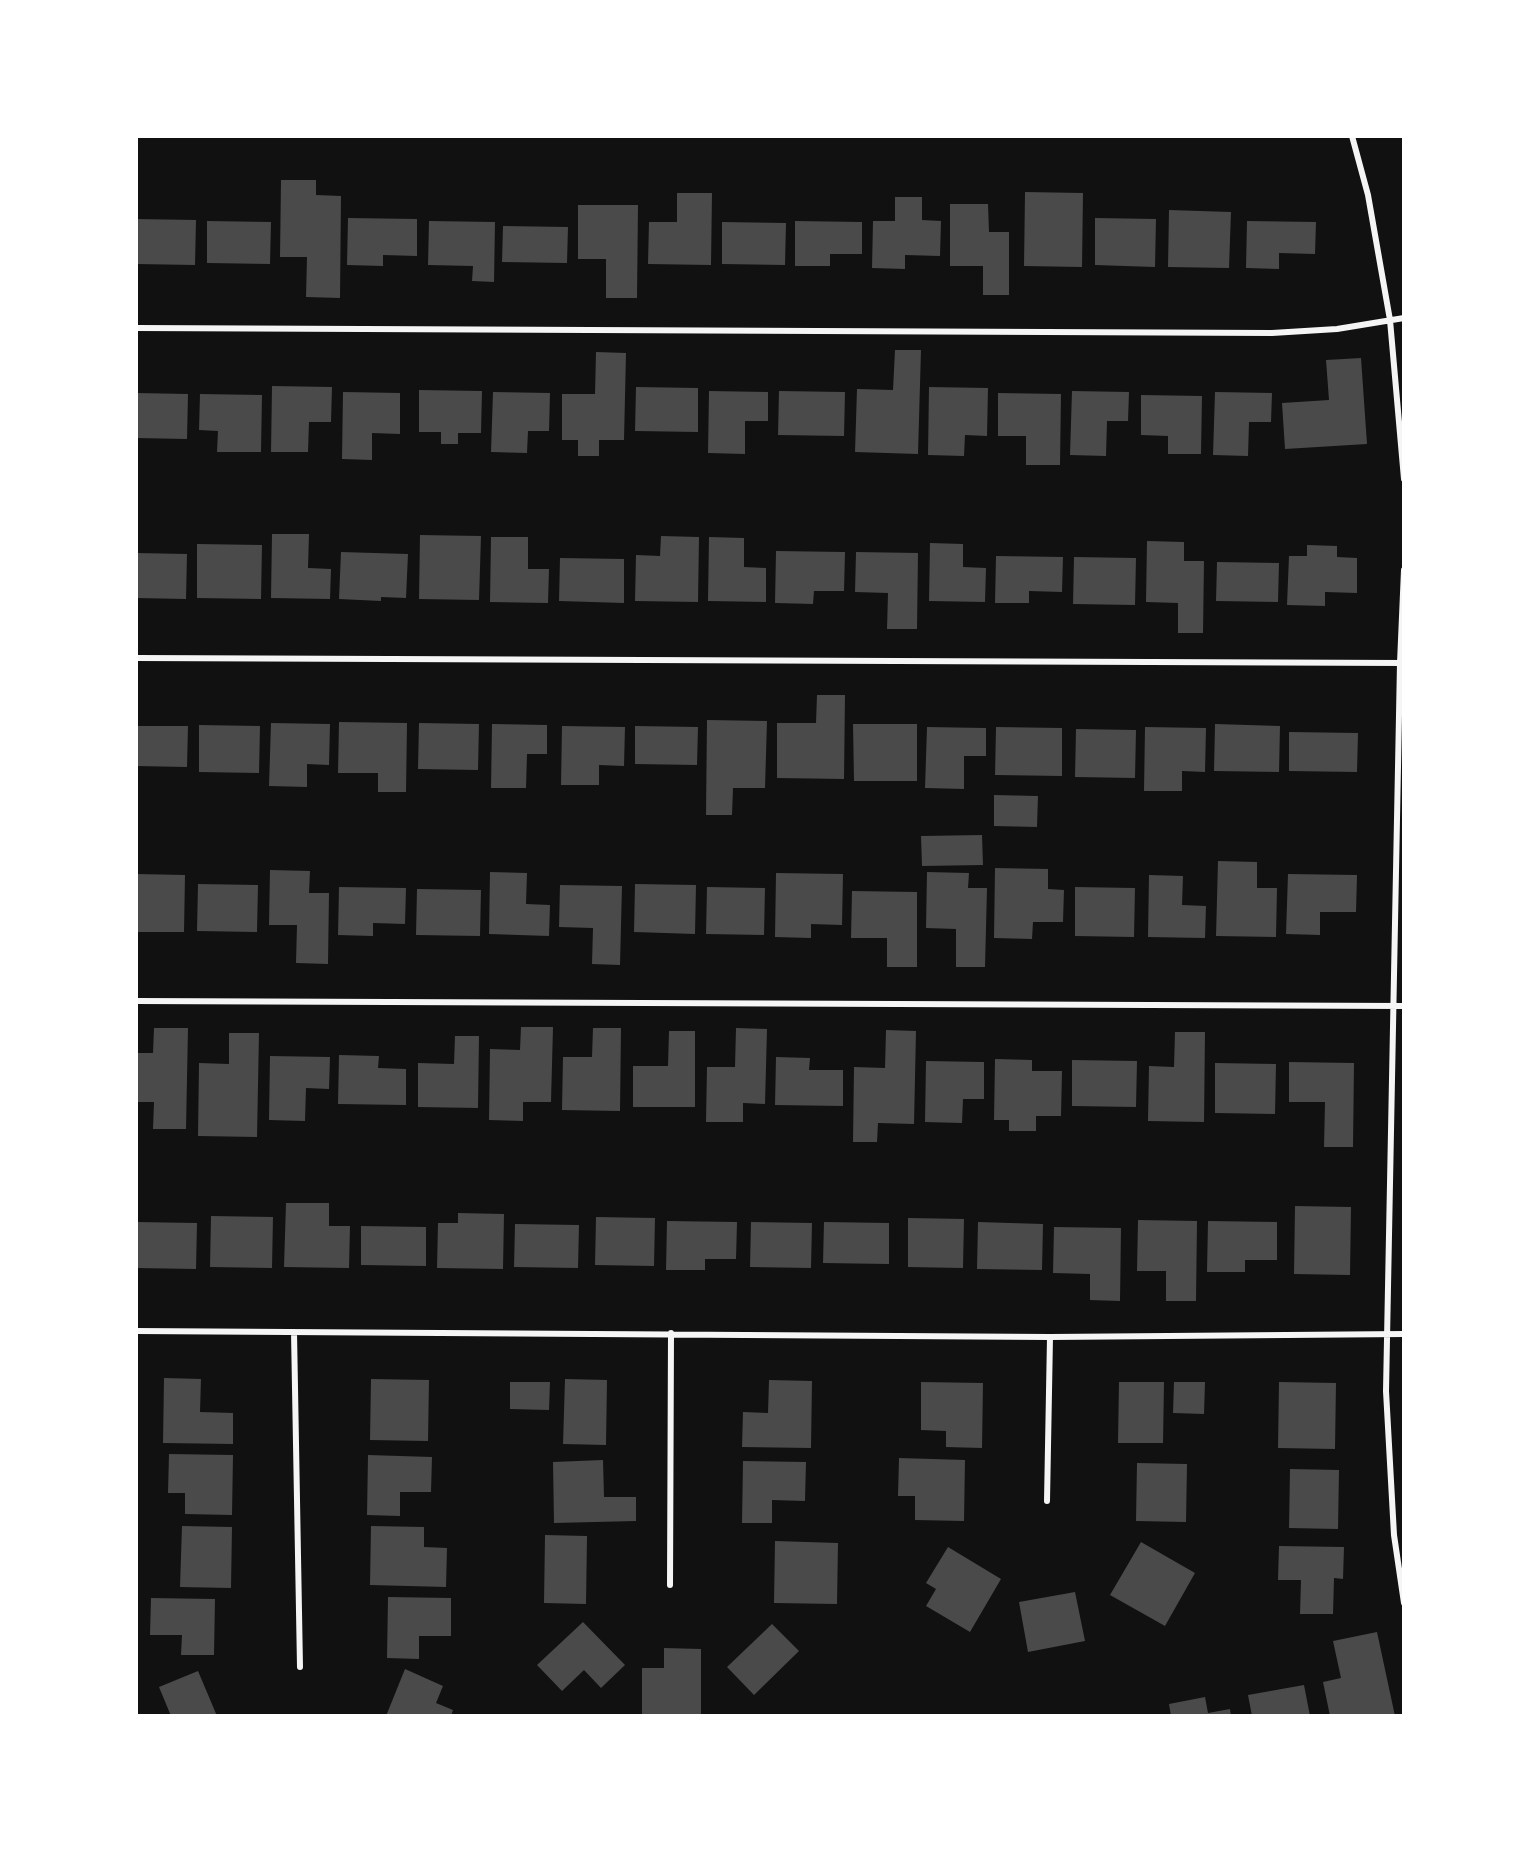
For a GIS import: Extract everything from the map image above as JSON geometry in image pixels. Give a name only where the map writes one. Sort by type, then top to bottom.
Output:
[{"type":"street","points":[[1352,136],[1368,195],[1390,320],[1404,479]]},
{"type":"street","points":[[136,328],[1272,333],[1337,329],[1404,318]]},
{"type":"street","points":[[1404,570],[1388,1206],[1386,1391],[1394,1536],[1404,1603]]},
{"type":"street","points":[[136,658],[1402,663]]},
{"type":"street","points":[[136,1001],[1404,1006]]},
{"type":"street","points":[[136,1331],[1050,1337],[1404,1334]]},
{"type":"street","points":[[294,1332],[300,1667]]},
{"type":"street","points":[[670,1585],[671,1333]]},
{"type":"street","points":[[1047,1501],[1050,1337]]},
{"type":"building","points":[[281,180],[316,180],[316,195],[341,196],[340,298],[306,297],[307,257],[280,257]]},
{"type":"building","points":[[1025,192],[1083,193],[1082,267],[1024,266]]},
{"type":"building","points":[[677,193],[712,193],[711,265],[648,264],[649,222],[677,222]]},
{"type":"building","points":[[895,197],[922,197],[922,220],[941,221],[940,256],[905,255],[905,269],[872,268],[873,221],[895,221]]},
{"type":"building","points":[[950,204],[988,204],[989,232],[1009,232],[1009,295],[983,295],[983,266],[950,266]]},
{"type":"building","points":[[578,205],[638,205],[637,298],[606,298],[606,259],[578,259]]},
{"type":"building","points":[[1169,210],[1231,212],[1229,268],[1168,267]]},
{"type":"building","points":[[348,218],[417,219],[417,256],[383,255],[383,266],[347,265]]},
{"type":"building","points":[[1095,218],[1156,219],[1155,267],[1095,265]]},
{"type":"building","points":[[136,219],[196,220],[195,265],[136,264]]},
{"type":"building","points":[[207,221],[271,222],[270,264],[207,263]]},
{"type":"building","points":[[429,221],[495,222],[494,282],[472,281],[473,266],[428,265]]},
{"type":"building","points":[[795,221],[862,222],[862,254],[830,254],[830,266],[795,266]]},
{"type":"building","points":[[1247,221],[1316,222],[1315,254],[1279,253],[1279,269],[1246,268]]},
{"type":"building","points":[[722,222],[786,223],[785,265],[722,264]]},
{"type":"building","points":[[503,226],[568,227],[567,263],[502,262]]},
{"type":"building","points":[[895,350],[921,350],[918,454],[855,452],[857,389],[893,390]]},
{"type":"building","points":[[596,352],[626,353],[624,440],[599,440],[599,456],[578,456],[578,440],[562,440],[562,394],[595,394]]},
{"type":"building","points":[[1361,358],[1367,444],[1285,449],[1282,403],[1329,400],[1326,360]]},
{"type":"building","points":[[272,386],[332,387],[331,422],[309,422],[308,452],[271,452]]},
{"type":"building","points":[[636,387],[698,388],[698,432],[635,431]]},
{"type":"building","points":[[929,387],[988,388],[987,436],[965,435],[964,456],[928,455]]},
{"type":"building","points":[[419,390],[482,391],[481,433],[458,433],[458,444],[441,444],[441,432],[419,432]]},
{"type":"building","points":[[709,391],[768,392],[768,421],[745,421],[745,454],[708,453]]},
{"type":"building","points":[[779,391],[845,392],[844,436],[778,435]]},
{"type":"building","points":[[1072,391],[1129,392],[1128,421],[1107,421],[1106,456],[1070,455]]},
{"type":"building","points":[[343,392],[400,393],[400,434],[372,433],[372,460],[342,459]]},
{"type":"building","points":[[493,392],[550,393],[549,431],[528,431],[527,453],[491,452]]},
{"type":"building","points":[[1215,392],[1272,393],[1271,422],[1249,422],[1248,456],[1213,455]]},
{"type":"building","points":[[136,393],[188,394],[187,439],[136,438]]},
{"type":"building","points":[[998,393],[1061,394],[1060,465],[1026,465],[1026,436],[998,436]]},
{"type":"building","points":[[200,394],[262,395],[261,452],[217,452],[218,431],[199,430]]},
{"type":"building","points":[[1141,395],[1202,396],[1201,454],[1168,454],[1168,436],[1141,435]]},
{"type":"building","points":[[272,534],[309,534],[308,568],[331,569],[330,599],[271,598]]},
{"type":"building","points":[[420,535],[481,536],[479,600],[419,599]]},
{"type":"building","points":[[661,536],[699,537],[698,602],[635,601],[636,555],[660,556]]},
{"type":"building","points":[[491,537],[528,537],[528,569],[549,569],[548,603],[490,602]]},
{"type":"building","points":[[709,537],[744,538],[744,567],[766,568],[766,602],[708,601]]},
{"type":"building","points":[[1147,541],[1184,542],[1184,561],[1204,561],[1203,633],[1178,633],[1178,603],[1146,602]]},
{"type":"building","points":[[930,543],[963,544],[963,567],[986,568],[985,602],[929,601]]},
{"type":"building","points":[[197,544],[262,545],[261,599],[197,598]]},
{"type":"building","points":[[1307,545],[1337,546],[1337,557],[1357,558],[1357,593],[1325,592],[1325,606],[1287,605],[1289,556],[1307,556]]},
{"type":"building","points":[[776,551],[845,552],[844,591],[814,591],[813,604],[775,603]]},
{"type":"building","points":[[341,552],[408,554],[406,598],[381,597],[381,601],[339,599]]},
{"type":"building","points":[[856,552],[918,553],[917,629],[887,629],[888,593],[855,592]]},
{"type":"building","points":[[136,553],[187,554],[186,599],[136,598]]},
{"type":"building","points":[[996,556],[1063,557],[1062,592],[1029,591],[1029,603],[995,603]]},
{"type":"building","points":[[1074,557],[1136,558],[1135,605],[1073,604]]},
{"type":"building","points":[[560,558],[624,559],[624,603],[559,601]]},
{"type":"building","points":[[1217,562],[1279,563],[1278,602],[1216,601]]},
{"type":"building","points":[[817,695],[845,695],[844,779],[777,778],[777,723],[816,723]]},
{"type":"building","points":[[707,720],[767,721],[765,788],[733,788],[732,815],[706,815]]},
{"type":"building","points":[[339,722],[407,723],[406,792],[378,792],[378,773],[338,773]]},
{"type":"building","points":[[271,723],[330,724],[329,765],[307,764],[307,787],[269,786]]},
{"type":"building","points":[[419,723],[479,724],[478,770],[418,769]]},
{"type":"building","points":[[492,724],[547,725],[547,754],[527,754],[526,788],[491,788]]},
{"type":"building","points":[[853,724],[917,724],[917,781],[854,781]]},
{"type":"building","points":[[1215,724],[1280,726],[1279,772],[1214,771]]},
{"type":"building","points":[[199,725],[260,726],[259,773],[199,772]]},
{"type":"building","points":[[136,726],[188,726],[187,767],[136,766]]},
{"type":"building","points":[[562,726],[625,727],[624,766],[599,765],[599,785],[561,785]]},
{"type":"building","points":[[635,726],[698,727],[697,765],[635,764]]},
{"type":"building","points":[[927,727],[986,728],[986,756],[964,756],[964,789],[925,788]]},
{"type":"building","points":[[996,727],[1062,728],[1062,776],[995,775]]},
{"type":"building","points":[[1145,727],[1206,728],[1205,772],[1182,771],[1182,791],[1144,791]]},
{"type":"building","points":[[1076,729],[1136,730],[1135,778],[1075,777]]},
{"type":"building","points":[[1289,732],[1358,733],[1357,772],[1289,771]]},
{"type":"building","points":[[994,795],[1038,796],[1037,827],[994,826]]},
{"type":"building","points":[[982,835],[983,865],[922,866],[921,836]]},
{"type":"building","points":[[1218,861],[1257,862],[1257,888],[1277,888],[1276,937],[1216,936]]},
{"type":"building","points":[[995,868],[1048,869],[1048,889],[1064,890],[1063,922],[1033,922],[1032,939],[994,938]]},
{"type":"building","points":[[270,870],[310,871],[309,893],[329,893],[328,964],[296,963],[297,925],[269,925]]},
{"type":"building","points":[[490,872],[527,873],[526,904],[550,905],[549,936],[489,934]]},
{"type":"building","points":[[927,872],[969,873],[968,888],[987,888],[985,967],[956,967],[956,929],[926,928]]},
{"type":"building","points":[[776,873],[843,874],[842,925],[811,924],[811,938],[775,937]]},
{"type":"building","points":[[136,874],[185,875],[184,932],[136,932]]},
{"type":"building","points":[[1288,874],[1357,875],[1356,912],[1320,912],[1320,935],[1286,934]]},
{"type":"building","points":[[1149,875],[1183,876],[1182,905],[1206,906],[1205,938],[1148,937]]},
{"type":"building","points":[[198,884],[258,885],[257,932],[197,931]]},
{"type":"building","points":[[635,884],[696,885],[695,934],[634,932]]},
{"type":"building","points":[[560,885],[622,886],[620,965],[592,964],[593,928],[559,927]]},
{"type":"building","points":[[339,887],[406,888],[405,924],[373,923],[373,936],[338,935]]},
{"type":"building","points":[[707,887],[765,888],[764,935],[706,934]]},
{"type":"building","points":[[1075,887],[1135,888],[1134,937],[1075,936]]},
{"type":"building","points":[[417,889],[481,890],[480,936],[416,935]]},
{"type":"building","points":[[852,891],[917,892],[917,967],[887,967],[887,938],[851,938]]},
{"type":"building","points":[[521,1027],[553,1027],[551,1102],[523,1102],[523,1121],[489,1120],[490,1049],[520,1050]]},
{"type":"building","points":[[154,1028],[188,1028],[186,1129],[153,1129],[154,1102],[136,1102],[136,1053],[153,1053]]},
{"type":"building","points":[[593,1028],[621,1028],[620,1111],[562,1110],[563,1057],[592,1057]]},
{"type":"building","points":[[736,1028],[767,1029],[765,1104],[743,1103],[743,1122],[706,1122],[707,1067],[735,1067]]},
{"type":"building","points":[[886,1030],[916,1031],[914,1124],[878,1123],[877,1142],[853,1142],[854,1067],[885,1068]]},
{"type":"building","points":[[669,1031],[695,1031],[695,1107],[633,1107],[633,1066],[668,1066]]},
{"type":"building","points":[[1175,1032],[1205,1032],[1204,1122],[1148,1121],[1149,1066],[1174,1067]]},
{"type":"building","points":[[229,1033],[259,1033],[257,1137],[198,1136],[199,1063],[229,1064]]},
{"type":"building","points":[[455,1036],[479,1036],[478,1108],[418,1107],[418,1063],[454,1064]]},
{"type":"building","points":[[339,1055],[379,1056],[378,1068],[406,1069],[406,1105],[338,1104]]},
{"type":"building","points":[[270,1056],[330,1057],[329,1089],[306,1088],[305,1121],[269,1120]]},
{"type":"building","points":[[776,1057],[810,1058],[809,1070],[843,1070],[843,1106],[775,1105]]},
{"type":"building","points":[[995,1059],[1032,1060],[1032,1071],[1062,1071],[1061,1116],[1036,1116],[1036,1131],[1009,1131],[1009,1120],[994,1120]]},
{"type":"building","points":[[1072,1060],[1137,1061],[1136,1107],[1072,1106]]},
{"type":"building","points":[[926,1061],[984,1062],[984,1099],[963,1099],[962,1123],[925,1122]]},
{"type":"building","points":[[1289,1062],[1354,1063],[1353,1147],[1324,1147],[1325,1102],[1289,1102]]},
{"type":"building","points":[[1215,1063],[1276,1064],[1275,1114],[1215,1113]]},
{"type":"building","points":[[286,1203],[329,1203],[329,1226],[350,1226],[349,1268],[284,1267]]},
{"type":"building","points":[[1295,1206],[1351,1207],[1350,1275],[1294,1274]]},
{"type":"building","points":[[458,1213],[504,1214],[503,1269],[437,1268],[438,1223],[458,1223]]},
{"type":"building","points":[[211,1216],[273,1217],[272,1268],[210,1267]]},
{"type":"building","points":[[596,1217],[655,1218],[654,1266],[595,1265]]},
{"type":"building","points":[[908,1218],[964,1219],[963,1268],[908,1267]]},
{"type":"building","points":[[1138,1220],[1197,1221],[1196,1301],[1166,1301],[1166,1271],[1137,1271]]},
{"type":"building","points":[[667,1221],[737,1222],[736,1259],[705,1259],[705,1270],[666,1270]]},
{"type":"building","points":[[1208,1221],[1277,1222],[1277,1260],[1245,1260],[1245,1272],[1207,1272]]},
{"type":"building","points":[[136,1222],[197,1223],[196,1269],[136,1268]]},
{"type":"building","points":[[751,1222],[812,1223],[811,1268],[750,1267]]},
{"type":"building","points":[[824,1222],[889,1223],[889,1264],[823,1263]]},
{"type":"building","points":[[978,1222],[1043,1224],[1042,1270],[977,1269]]},
{"type":"building","points":[[515,1224],[579,1225],[578,1268],[514,1267]]},
{"type":"building","points":[[361,1226],[426,1227],[426,1266],[361,1265]]},
{"type":"building","points":[[1054,1227],[1121,1228],[1120,1301],[1090,1300],[1090,1274],[1053,1273]]},
{"type":"building","points":[[164,1378],[201,1379],[200,1412],[233,1413],[233,1444],[163,1443]]},
{"type":"building","points":[[371,1379],[429,1380],[428,1441],[370,1440]]},
{"type":"building","points":[[565,1379],[607,1380],[606,1445],[563,1444]]},
{"type":"building","points":[[769,1380],[812,1381],[811,1448],[742,1447],[743,1412],[768,1413]]},
{"type":"building","points":[[510,1382],[550,1382],[549,1410],[510,1409]]},
{"type":"building","points":[[921,1382],[983,1383],[982,1448],[946,1447],[946,1431],[921,1430]]},
{"type":"building","points":[[1119,1382],[1164,1382],[1163,1443],[1118,1443]]},
{"type":"building","points":[[1174,1382],[1205,1382],[1204,1414],[1173,1413]]},
{"type":"building","points":[[1279,1382],[1336,1383],[1335,1449],[1278,1448]]},
{"type":"building","points":[[169,1454],[233,1455],[232,1515],[185,1514],[185,1493],[168,1493]]},
{"type":"building","points":[[368,1455],[432,1457],[431,1492],[400,1492],[400,1516],[367,1515]]},
{"type":"building","points":[[899,1458],[965,1460],[964,1521],[915,1520],[915,1496],[898,1496]]},
{"type":"building","points":[[603,1460],[604,1497],[636,1497],[636,1521],[554,1523],[553,1462]]},
{"type":"building","points":[[743,1461],[806,1462],[805,1501],[772,1500],[772,1523],[742,1523]]},
{"type":"building","points":[[1137,1463],[1187,1464],[1186,1522],[1136,1521]]},
{"type":"building","points":[[1290,1469],[1339,1470],[1338,1529],[1289,1528]]},
{"type":"building","points":[[182,1526],[232,1527],[231,1588],[180,1587]]},
{"type":"building","points":[[371,1526],[424,1527],[424,1547],[447,1548],[446,1587],[370,1585]]},
{"type":"building","points":[[545,1535],[587,1536],[586,1604],[544,1603]]},
{"type":"building","points":[[775,1541],[838,1543],[837,1604],[774,1603]]},
{"type":"building","points":[[1141,1542],[1195,1573],[1165,1626],[1110,1595]]},
{"type":"building","points":[[1279,1546],[1344,1547],[1343,1579],[1334,1578],[1333,1614],[1300,1614],[1301,1580],[1278,1580]]},
{"type":"building","points":[[948,1547],[1001,1579],[970,1632],[926,1606],[936,1589],[926,1583]]},
{"type":"building","points":[[1075,1592],[1085,1641],[1028,1652],[1019,1602]]},
{"type":"building","points":[[388,1597],[451,1598],[451,1636],[419,1636],[419,1659],[387,1658]]},
{"type":"building","points":[[151,1598],[215,1599],[214,1655],[181,1655],[182,1635],[150,1635]]},
{"type":"building","points":[[583,1622],[625,1665],[601,1688],[584,1670],[562,1691],[537,1665]]},
{"type":"building","points":[[772,1624],[799,1651],[754,1695],[727,1667]]},
{"type":"building","points":[[1377,1632],[1395,1716],[1330,1716],[1323,1682],[1341,1678],[1333,1641]]},
{"type":"building","points":[[664,1648],[701,1649],[701,1716],[642,1716],[642,1668],[664,1668]]},
{"type":"building","points":[[405,1669],[443,1686],[436,1703],[453,1710],[451,1716],[386,1716]]},
{"type":"building","points":[[198,1671],[217,1716],[171,1716],[159,1687]]},
{"type":"building","points":[[1304,1685],[1310,1716],[1252,1716],[1248,1695]]},
{"type":"building","points":[[1205,1697],[1208,1713],[1230,1709],[1231,1716],[1171,1716],[1169,1704]]}]
